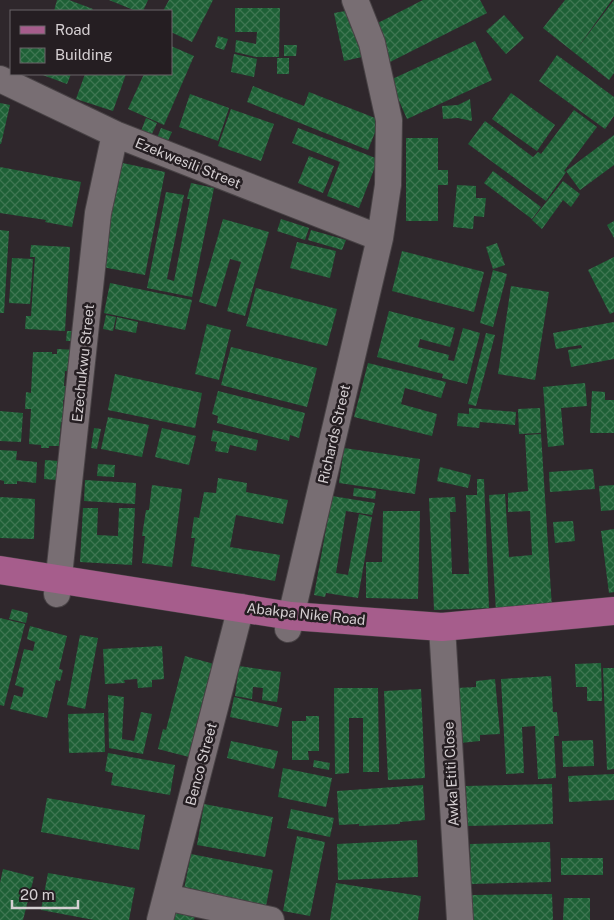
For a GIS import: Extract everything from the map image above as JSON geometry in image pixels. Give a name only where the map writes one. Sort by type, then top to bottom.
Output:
[{"type":"main road","name":"Abakpa Nike Road","points":[[0,570],[58,586],[290,622],[443,634],[614,623]]},
{"type":"main road","name":"Abakpa Nike Road","points":[[0,586],[58,586]]},
{"type":"main road","name":"Abakpa Nike Road","points":[[443,634],[614,610]]},
{"type":"street","name":"Richards Street","points":[[290,622],[380,238],[388,185],[389,120],[372,43],[355,0]]},
{"type":"street","name":"Ezekwesili Street","points":[[0,79],[115,134],[380,238]]},
{"type":"street","name":"Ezechukwu Street","points":[[58,586],[98,213],[115,134]]},
{"type":"street","name":"Benco Street","points":[[163,909],[239,614]]},
{"type":"street","name":"Awka Etiti Close","points":[[443,634],[460,920]]},
{"type":"street","points":[[163,909],[271,920]]},
{"type":"building","points":[[57,0],[69,0],[93,9],[92,10],[54,10]]},
{"type":"building","points":[[109,0],[148,0],[143,10],[134,10]]},
{"type":"building","points":[[169,0],[213,0],[192,42],[172,32],[172,10],[164,10]]},
{"type":"building","points":[[423,0],[480,0],[487,13],[390,62],[372,26]]},
{"type":"building","points":[[565,0],[612,0],[576,50],[614,0],[614,73],[609,80],[543,28]]},
{"type":"building","points":[[235,8],[280,8],[279,57],[256,57],[235,52],[236,40],[256,44],[257,32],[235,32]]},
{"type":"building","points":[[351,10],[362,57],[344,61],[334,13]]},
{"type":"building","points":[[504,15],[524,38],[506,54],[486,31]]},
{"type":"building","points":[[218,36],[228,39],[224,50],[215,47]]},
{"type":"building","points":[[475,41],[492,80],[407,119],[390,80]]},
{"type":"building","points":[[284,45],[297,45],[296,56],[284,56]]},
{"type":"building","points":[[172,46],[194,56],[164,125],[128,109],[144,75],[172,75]]},
{"type":"building","points":[[234,54],[257,59],[254,77],[231,72]]},
{"type":"building","points":[[557,55],[614,97],[614,116],[605,129],[539,81]]},
{"type":"building","points":[[277,58],[289,58],[289,74],[277,74]]},
{"type":"building","points":[[43,75],[71,75],[67,84]]},
{"type":"building","points":[[85,75],[126,75],[113,111],[76,99]]},
{"type":"building","points":[[253,86],[304,106],[309,92],[380,120],[368,150],[247,102]]},
{"type":"building","points":[[511,93],[555,125],[537,151],[492,119]]},
{"type":"building","points":[[190,94],[229,108],[218,141],[179,127]]},
{"type":"building","points":[[470,99],[472,121],[458,118],[443,119],[442,106],[458,105]]},
{"type":"building","points":[[0,103],[10,105],[1,144],[0,144]]},
{"type":"building","points":[[231,109],[274,124],[261,161],[218,146]]},
{"type":"building","points":[[574,110],[597,127],[564,171],[566,172],[546,201],[468,144],[485,121],[533,157],[538,152],[541,154]]},
{"type":"building","points":[[146,118],[157,123],[151,136],[141,131]]},
{"type":"building","points":[[161,128],[172,132],[167,143],[157,138]]},
{"type":"building","points":[[298,128],[378,159],[359,208],[327,196],[340,162],[292,143]]},
{"type":"building","points":[[614,135],[614,165],[580,190],[566,171]]},
{"type":"building","points":[[406,138],[438,138],[438,170],[448,170],[448,185],[438,185],[438,221],[406,221]]},
{"type":"building","points":[[309,156],[334,166],[323,193],[298,183]]},
{"type":"building","points":[[118,162],[165,172],[145,275],[97,266]]},
{"type":"building","points":[[0,167],[81,182],[72,227],[45,222],[46,220],[0,213]]},
{"type":"building","points":[[493,171],[541,207],[532,219],[484,183]]},
{"type":"building","points":[[563,181],[580,194],[571,207],[563,200],[542,229],[532,220]]},
{"type":"building","points":[[191,183],[214,188],[192,297],[147,288],[166,192],[184,195],[167,279],[174,281],[190,199],[187,199]]},
{"type":"building","points":[[457,185],[476,186],[476,198],[486,198],[484,217],[474,216],[473,229],[453,227]]},
{"type":"building","points":[[223,219],[269,232],[245,316],[227,311],[241,262],[230,259],[216,307],[199,302]]},
{"type":"building","points":[[281,219],[309,228],[305,240],[277,231]]},
{"type":"building","points":[[614,221],[614,238],[607,225]]},
{"type":"building","points":[[0,230],[9,231],[4,313],[0,313]]},
{"type":"building","points":[[311,230],[346,240],[342,250],[308,240]]},
{"type":"building","points":[[297,242],[336,251],[330,278],[290,268]]},
{"type":"building","points":[[497,243],[505,265],[493,269],[486,247]]},
{"type":"building","points":[[31,245],[70,247],[65,331],[25,329],[26,316],[31,316],[35,257],[30,257]]},
{"type":"building","points":[[402,251],[484,272],[474,312],[392,291]]},
{"type":"building","points":[[614,257],[614,312],[610,314],[588,270]]},
{"type":"building","points":[[12,258],[33,259],[30,304],[9,303]]},
{"type":"building","points":[[493,270],[507,274],[493,327],[480,323]]},
{"type":"building","points":[[110,283],[192,300],[185,330],[104,313]]},
{"type":"building","points":[[511,286],[549,292],[535,380],[498,374]]},
{"type":"building","points":[[256,288],[337,309],[327,346],[246,326]]},
{"type":"building","points":[[389,311],[455,328],[450,347],[420,339],[418,347],[449,355],[448,360],[454,361],[463,328],[480,333],[467,384],[442,378],[443,374],[377,357]]},
{"type":"building","points":[[106,315],[116,317],[113,331],[103,329]]},
{"type":"building","points":[[117,317],[138,322],[136,333],[115,329]]},
{"type":"building","points":[[614,322],[614,359],[571,367],[568,350],[582,348],[581,345],[556,349],[553,333]]},
{"type":"building","points":[[207,324],[231,330],[219,380],[195,374]]},
{"type":"building","points":[[67,331],[77,331],[77,341],[66,341]]},
{"type":"building","points":[[486,333],[495,335],[476,406],[468,404]]},
{"type":"building","points":[[231,347],[317,368],[307,407],[221,385]]},
{"type":"building","points":[[57,349],[78,350],[77,372],[65,371],[64,423],[61,422],[59,446],[41,448],[41,445],[29,444],[31,409],[25,409],[26,392],[31,393],[33,352],[52,352],[52,354],[57,354]]},
{"type":"building","points":[[368,363],[446,382],[441,398],[405,388],[401,404],[437,414],[432,436],[354,417]]},
{"type":"building","points":[[115,374],[202,393],[195,428],[108,410]]},
{"type":"building","points":[[585,383],[587,406],[561,408],[564,445],[548,447],[543,387]]},
{"type":"building","points":[[218,391],[305,413],[299,438],[290,435],[289,441],[217,423],[218,416],[212,414]]},
{"type":"building","points":[[592,391],[605,392],[605,400],[614,400],[614,433],[590,433]]},
{"type":"building","points":[[469,408],[516,412],[515,425],[480,422],[479,428],[457,426],[458,413],[469,414]]},
{"type":"building","points":[[540,408],[541,433],[519,434],[518,409]]},
{"type":"building","points":[[0,411],[23,413],[21,442],[0,441]]},
{"type":"building","points":[[108,417],[149,425],[142,457],[101,449]]},
{"type":"building","points":[[94,428],[101,429],[97,449],[91,448]]},
{"type":"building","points":[[162,428],[196,436],[189,465],[155,457]]},
{"type":"building","points":[[213,430],[258,440],[256,451],[230,445],[228,453],[215,451],[217,442],[211,441]]},
{"type":"building","points":[[541,434],[552,608],[496,612],[489,495],[505,494],[509,557],[532,555],[530,511],[508,512],[508,493],[528,491],[525,435]]},
{"type":"building","points":[[344,448],[420,459],[415,494],[339,483]]},
{"type":"building","points":[[0,450],[17,451],[16,460],[37,462],[36,483],[17,481],[17,484],[4,484],[4,481],[0,480]]},
{"type":"building","points":[[45,460],[59,461],[57,480],[44,479]]},
{"type":"building","points":[[98,464],[115,465],[114,477],[97,476]]},
{"type":"building","points":[[440,467],[471,475],[468,488],[437,481]]},
{"type":"building","points":[[593,469],[595,489],[550,492],[549,472]]},
{"type":"building","points":[[218,478],[247,483],[246,492],[288,500],[283,524],[236,515],[230,547],[280,555],[275,581],[191,566],[195,538],[191,538],[194,517],[199,518],[204,492],[216,493]]},
{"type":"building","points":[[477,479],[484,479],[489,608],[434,610],[429,498],[455,497],[456,512],[450,512],[452,574],[469,574],[466,495],[477,495]]},
{"type":"building","points":[[85,480],[136,483],[135,504],[84,501]]},
{"type":"building","points":[[152,485],[182,489],[172,567],[142,563],[145,536],[142,536],[146,510],[149,510]]},
{"type":"building","points":[[614,485],[614,510],[601,511],[599,486]]},
{"type":"building","points":[[354,488],[376,491],[375,499],[353,496]]},
{"type":"building","points":[[332,496],[375,503],[372,515],[346,511],[336,573],[348,575],[359,514],[372,517],[358,598],[326,593],[325,597],[314,595]]},
{"type":"building","points":[[0,497],[35,499],[34,539],[0,538]]},
{"type":"building","points":[[83,508],[98,508],[97,535],[118,536],[119,508],[135,508],[132,565],[80,562]]},
{"type":"building","points":[[383,511],[420,511],[418,599],[366,598],[366,562],[382,562]]},
{"type":"building","points":[[573,521],[575,541],[555,543],[553,522]]},
{"type":"building","points":[[614,529],[614,592],[609,593],[601,531]]},
{"type":"building","points":[[12,609],[28,613],[26,623],[9,619]]},
{"type":"building","points":[[0,618],[25,624],[4,706],[0,705]]},
{"type":"building","points":[[30,626],[67,636],[59,669],[63,670],[60,681],[56,680],[47,718],[10,709],[14,695],[22,697],[24,688],[15,685],[24,649],[33,651],[35,642],[27,639]]},
{"type":"building","points":[[80,635],[98,638],[85,709],[67,705]]},
{"type":"building","points":[[162,646],[164,679],[152,680],[152,687],[138,688],[137,679],[124,680],[125,683],[105,684],[103,649]]},
{"type":"building","points":[[185,656],[214,664],[189,757],[158,749],[163,729],[166,730]]},
{"type":"building","points":[[601,663],[602,701],[587,701],[587,687],[576,687],[575,664]]},
{"type":"building","points":[[239,666],[281,672],[277,702],[262,700],[263,688],[253,687],[252,699],[235,696]]},
{"type":"building","points":[[603,668],[614,668],[614,769],[607,770]]},
{"type":"building","points":[[551,676],[553,712],[557,712],[559,736],[554,736],[556,778],[538,779],[535,726],[522,727],[524,773],[506,774],[501,679]]},
{"type":"building","points":[[495,679],[500,734],[480,735],[480,741],[460,743],[456,688],[476,687],[476,681]]},
{"type":"building","points":[[334,688],[378,688],[379,772],[363,772],[363,718],[349,718],[349,773],[335,774]]},
{"type":"building","points":[[421,689],[425,778],[388,780],[384,691]]},
{"type":"building","points":[[108,695],[124,697],[122,739],[134,741],[141,712],[152,714],[143,754],[109,748]]},
{"type":"building","points":[[234,697],[282,708],[278,727],[230,717]]},
{"type":"building","points":[[104,713],[105,752],[69,753],[68,714]]},
{"type":"building","points":[[306,716],[319,716],[319,751],[308,751],[309,760],[292,760],[292,721],[306,721]]},
{"type":"building","points":[[593,740],[594,766],[563,767],[562,741]]},
{"type":"building","points":[[231,741],[278,751],[274,769],[227,758]]},
{"type":"building","points":[[108,753],[175,765],[170,795],[111,785],[113,773],[105,771]]},
{"type":"building","points":[[314,760],[330,763],[329,770],[313,767]]},
{"type":"building","points":[[283,768],[332,778],[326,807],[278,797]]},
{"type":"building","points":[[614,774],[614,800],[569,802],[568,776]]},
{"type":"building","points":[[552,784],[553,824],[467,826],[466,786]]},
{"type":"building","points":[[423,785],[425,820],[400,822],[400,824],[339,825],[337,791]]},
{"type":"building","points":[[47,798],[145,815],[139,850],[41,832]]},
{"type":"building","points":[[204,804],[273,817],[265,857],[197,845]]},
{"type":"building","points":[[291,809],[334,818],[330,837],[287,828]]},
{"type":"building","points":[[297,836],[325,842],[310,916],[283,911]]},
{"type":"building","points":[[417,840],[418,877],[338,880],[337,844]]},
{"type":"building","points":[[550,842],[551,882],[471,884],[470,844]]},
{"type":"building","points":[[191,854],[273,870],[266,906],[184,889]]},
{"type":"building","points":[[561,858],[603,858],[603,875],[561,875]]},
{"type":"building","points":[[3,869],[34,877],[23,920],[0,920],[0,883]]},
{"type":"building","points":[[48,873],[135,888],[129,920],[94,920],[41,910]]},
{"type":"building","points":[[336,883],[421,896],[418,920],[330,920]]},
{"type":"building","points":[[552,894],[553,920],[473,920],[472,895]]},
{"type":"building","points":[[564,898],[590,898],[590,920],[563,920]]},
{"type":"building","points":[[175,910],[195,916],[194,920],[173,920]]}]
